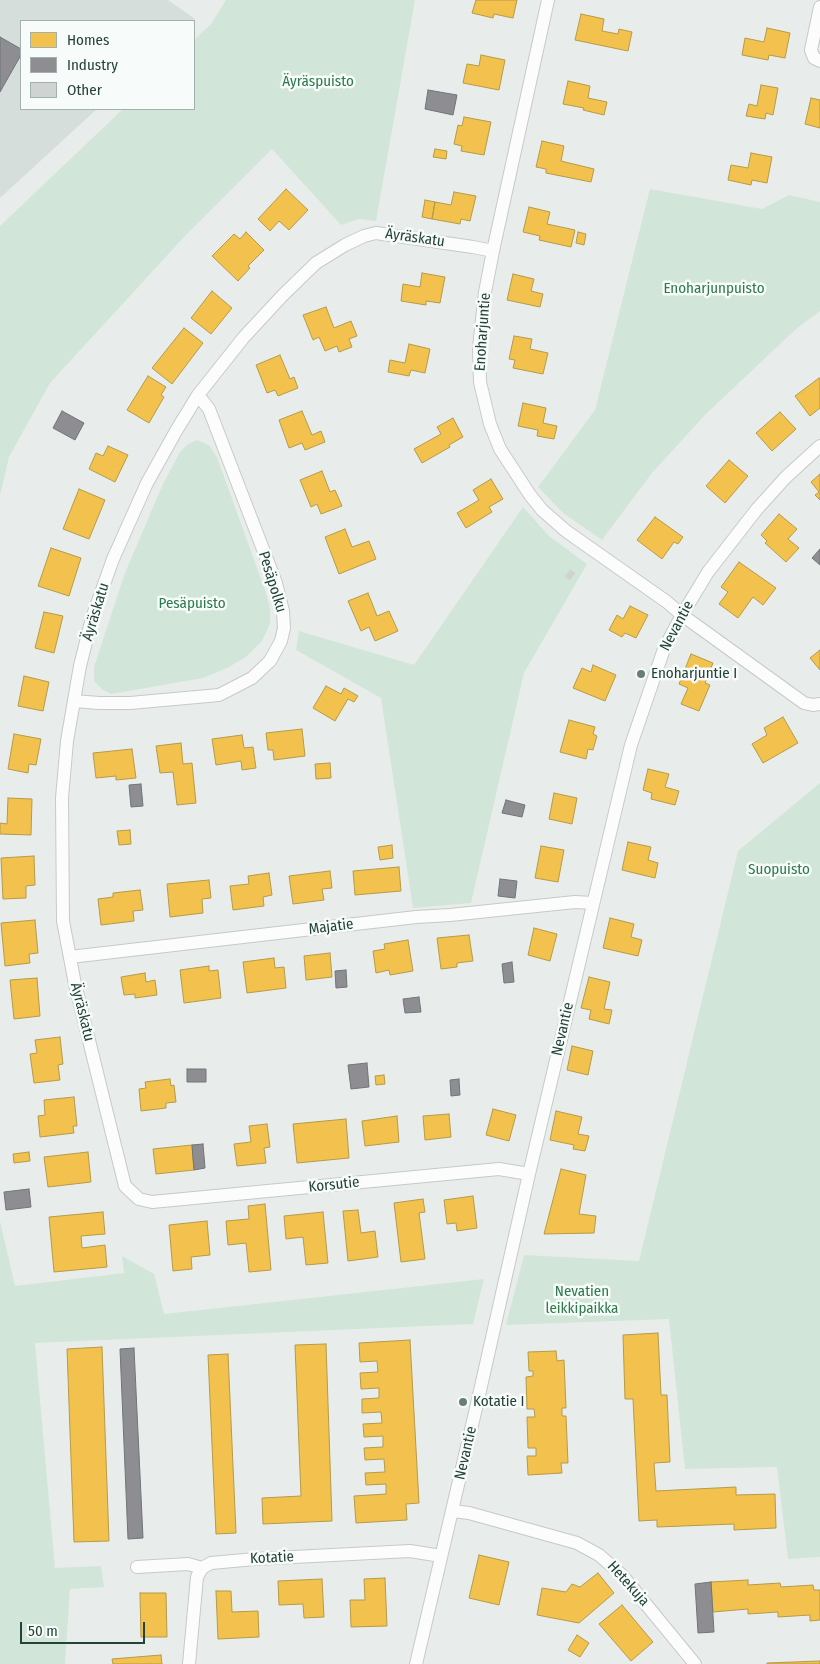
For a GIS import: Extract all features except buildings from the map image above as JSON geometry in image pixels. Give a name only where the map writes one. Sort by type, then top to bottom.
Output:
[{"type":"street","name":"Enoharjuntie","points":[[548,0],[492,251],[485,292],[479,348],[480,382],[490,424],[500,448],[524,487],[542,510],[566,531],[667,602],[682,615],[804,703],[820,704]]},
{"type":"street","points":[[820,7],[811,50],[814,58],[820,61]]},
{"type":"street","name":"Äyräskatu","points":[[139,1200],[125,1186],[75,984],[63,921],[62,798],[67,741],[92,618],[113,559],[147,483],[198,395],[244,337],[316,263],[345,245],[376,232],[492,251]]},
{"type":"street","name":"Pesäpolku","points":[[74,701],[130,703],[219,694],[252,678],[270,661],[281,640],[284,628],[283,611],[276,583],[209,409],[198,395]]},
{"type":"street","name":"Nevantie","points":[[416,1664],[630,745],[664,649],[708,572],[757,509],[786,477],[820,446]]},
{"type":"street","name":"Majatie","points":[[70,957],[416,917],[576,902],[592,903]]},
{"type":"street","name":"Korsutie","points":[[139,1200],[152,1202],[499,1169],[529,1174]]},
{"type":"street","name":"Hetekuja","points":[[453,1510],[576,1543],[599,1555],[622,1575],[695,1664]]},
{"type":"street","name":"Kotatie","points":[[202,1568],[218,1561],[255,1558],[410,1551],[441,1556]]},
{"type":"street","points":[[137,1567],[188,1564],[202,1568],[197,1577],[195,1588],[188,1664]]},
{"type":"shaded area","points":[[0,0],[168,0],[195,19],[20,20],[20,110],[96,110],[0,198]]},
{"type":"green space","name":"Äyräspuisto","points":[[226,0],[415,0],[376,221],[359,219],[341,225],[272,149],[185,236],[50,383],[9,457],[0,495],[0,226],[122,110],[195,110],[195,39],[211,24]]},
{"type":"green space","name":"Enoharjunpuisto","points":[[650,189],[762,209],[789,195],[820,202],[820,311],[796,329],[705,415],[652,473],[602,540],[563,513],[538,487],[595,410]]},
{"type":"green space","name":"Pesäpuisto","points":[[197,440],[209,445],[217,457],[265,590],[270,608],[270,624],[262,641],[246,657],[227,668],[203,678],[111,694],[103,690],[94,681],[94,667],[125,573],[162,486],[180,452],[188,444]]},
{"type":"green space","points":[[523,507],[549,536],[587,564],[524,673],[471,903],[413,908],[381,698],[296,650],[299,631],[414,665]]},
{"type":"green space","points":[[820,783],[820,1557],[788,1559],[777,1467],[685,1469],[669,1319],[506,1325],[524,1255],[639,1261],[738,851]]},
{"type":"green space","points":[[0,1221],[15,1286],[124,1273],[122,1256],[154,1274],[164,1314],[484,1279],[473,1324],[35,1343],[55,1568],[101,1566],[104,1587],[70,1589],[65,1664],[0,1664]]},
{"type":"place","name":"Enoharjuntie I","points":[[641,674]]},
{"type":"place","name":"Kotatie I","points":[[463,1402]]},
{"type":"park label","name":"Suopuisto","points":[[779,870]]},
{"type":"park label","name":"Nevatien leikkipaikka","points":[[582,1300]]}]
